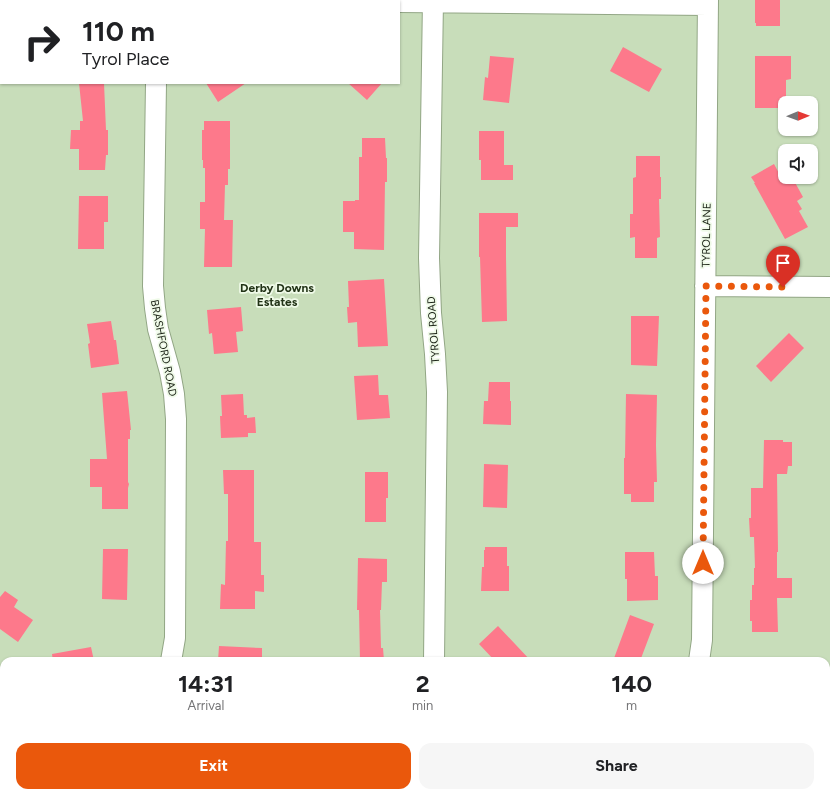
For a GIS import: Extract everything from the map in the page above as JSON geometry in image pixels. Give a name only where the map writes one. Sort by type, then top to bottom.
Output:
[{"type":"street","name":"TYROL ROAD","points":[[433,1],[429,258],[431,313],[437,392],[434,657]]},
{"type":"street","points":[[400,2],[708,3]]},
{"type":"street","name":"TYROL LANE","points":[[700,657],[702,640],[708,3]]},
{"type":"street","name":"BRASHFORD ROAD","points":[[156,84],[153,286],[158,329],[170,372],[176,419],[175,638],[172,657]]},
{"type":"street","points":[[706,286],[830,287]]},
{"type":"building","points":[[755,0],[780,0],[780,26],[756,26]]},
{"type":"building","points":[[623,47],[662,69],[649,92],[610,71]]},
{"type":"building","points":[[490,56],[514,58],[509,103],[483,100],[485,77],[488,78]]},
{"type":"building","points":[[755,56],[791,56],[791,79],[786,80],[786,96],[778,96],[778,108],[755,108]]},
{"type":"building","points":[[79,84],[104,84],[106,130],[108,130],[108,155],[106,155],[105,170],[79,170],[79,149],[70,149],[71,130],[80,130],[80,121],[83,121]]},
{"type":"building","points":[[207,84],[245,84],[218,102]]},
{"type":"building","points":[[349,84],[381,84],[367,100]]},
{"type":"building","points":[[204,121],[230,121],[230,169],[228,169],[228,185],[225,185],[224,220],[233,220],[232,267],[204,267],[205,229],[200,229],[200,202],[205,202],[205,168],[203,168],[202,160],[202,130],[204,130]]},
{"type":"building","points":[[479,131],[504,131],[504,165],[513,165],[513,180],[481,180]]},
{"type":"building","points":[[362,138],[385,138],[387,182],[385,182],[384,250],[354,249],[354,232],[343,232],[343,201],[359,200],[359,157],[362,157]]},
{"type":"building","points":[[636,156],[660,156],[660,237],[657,238],[657,258],[635,258],[635,237],[630,238],[630,214],[633,214],[633,178],[636,177]]},
{"type":"building","points":[[774,164],[778,171],[778,184],[796,184],[803,197],[797,201],[802,209],[799,211],[808,227],[785,239],[751,177]]},
{"type":"building","points":[[79,196],[108,196],[108,222],[104,222],[104,249],[78,249]]},
{"type":"building","points":[[479,213],[518,213],[518,227],[506,227],[507,321],[482,322],[479,257]]},
{"type":"building","points":[[384,279],[388,346],[358,347],[357,322],[348,323],[348,281]]},
{"type":"building","points":[[241,307],[243,331],[236,332],[238,352],[214,354],[212,333],[209,334],[207,310]]},
{"type":"building","points":[[631,316],[659,316],[657,366],[631,365]]},
{"type":"building","points":[[111,321],[114,340],[116,340],[119,364],[91,368],[88,344],[90,343],[87,324]]},
{"type":"building","points":[[789,333],[804,348],[771,382],[756,366]]},
{"type":"building","points":[[378,375],[379,395],[388,395],[390,418],[357,420],[354,376]]},
{"type":"building","points":[[489,382],[510,382],[511,425],[483,424],[484,401],[488,401]]},
{"type":"building","points":[[127,391],[131,430],[130,439],[128,439],[128,509],[102,509],[102,487],[90,487],[90,459],[107,459],[102,393]]},
{"type":"building","points":[[243,394],[244,415],[247,415],[247,418],[255,417],[256,433],[248,433],[248,437],[221,438],[221,395]]},
{"type":"building","points":[[626,394],[657,395],[657,482],[654,482],[654,502],[631,502],[631,494],[624,494]]},
{"type":"building","points":[[764,440],[783,440],[783,442],[792,442],[792,466],[788,466],[787,474],[777,474],[777,578],[792,578],[792,598],[777,598],[778,632],[752,632],[752,621],[750,621],[750,600],[752,600],[752,585],[754,585],[755,568],[754,537],[750,537],[749,518],[751,518],[751,488],[763,488]]},
{"type":"building","points":[[484,464],[508,465],[507,508],[483,507]]},
{"type":"building","points":[[223,470],[254,470],[254,542],[261,542],[261,575],[264,575],[264,592],[255,591],[255,609],[220,609],[221,584],[225,585],[226,541],[228,541],[228,494],[224,494]]},
{"type":"building","points":[[365,472],[388,472],[386,522],[365,522]]},
{"type":"building","points":[[485,547],[507,547],[509,591],[481,591]]},
{"type":"building","points":[[103,549],[128,549],[127,600],[102,599]]},
{"type":"building","points":[[625,552],[654,552],[655,576],[658,576],[658,600],[627,601]]},
{"type":"building","points":[[358,558],[387,559],[387,582],[382,582],[380,610],[381,648],[383,648],[384,657],[360,657],[359,610],[357,610]]},
{"type":"building","points":[[5,591],[18,600],[14,607],[33,620],[18,642],[0,629],[0,597]]},
{"type":"building","points":[[630,615],[654,624],[642,657],[614,657]]},
{"type":"building","points":[[498,626],[527,657],[491,657],[479,644]]},
{"type":"building","points":[[219,646],[262,648],[262,657],[218,657]]},
{"type":"building","points":[[91,647],[93,657],[52,657],[52,654]]},
{"type":"district","name":"Derby Downs Estates","points":[[277,295]]},
{"type":"route","points":[[703,563],[706,286],[783,287]]}]
